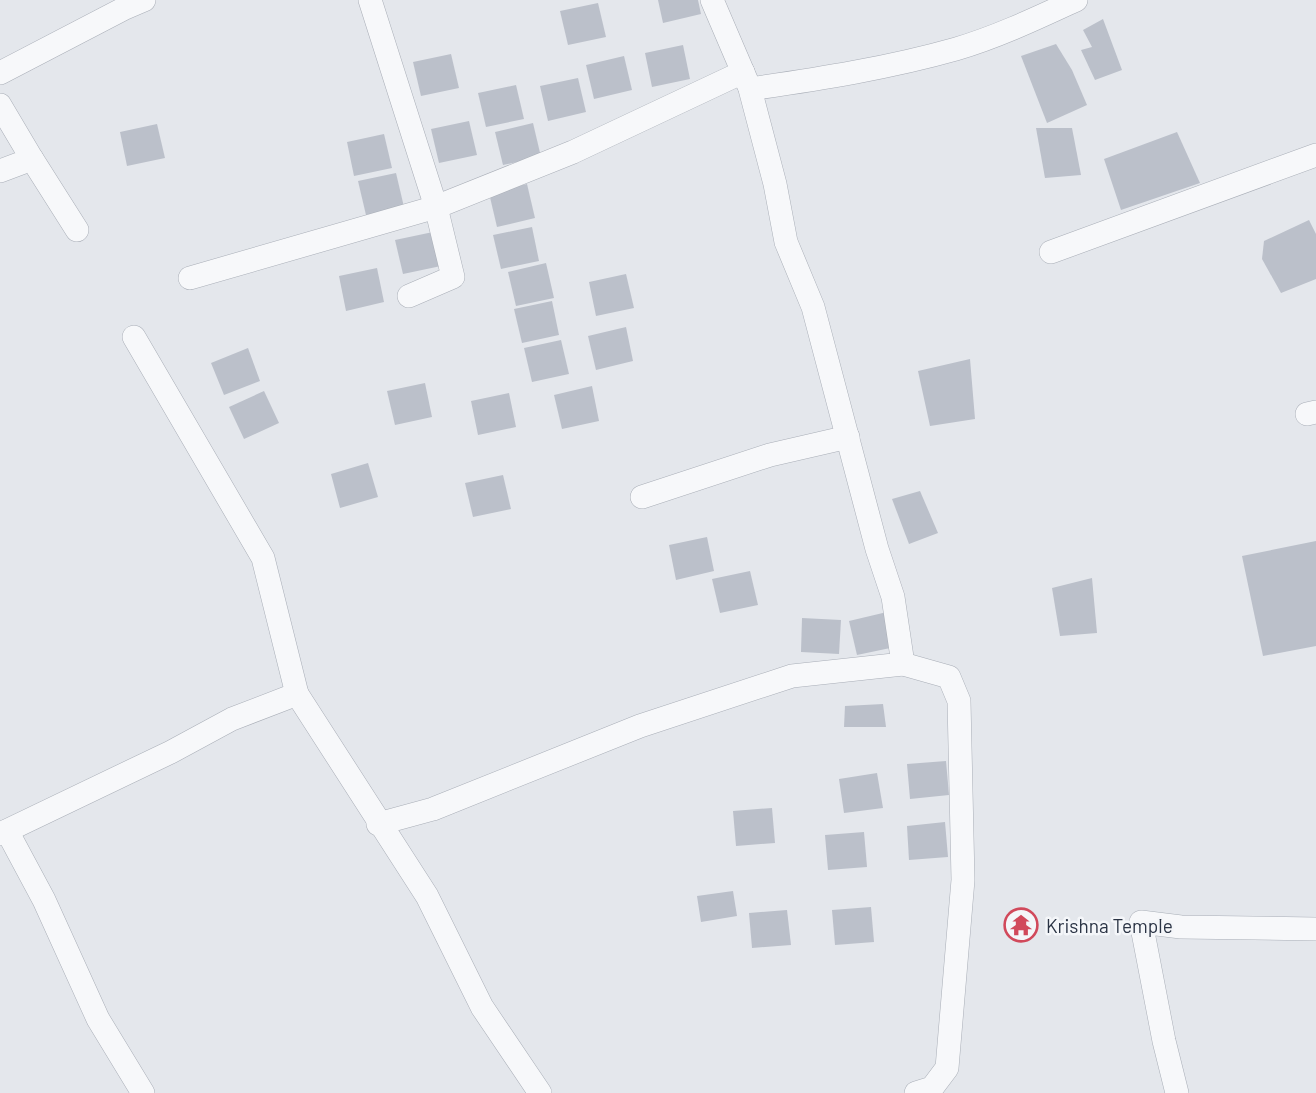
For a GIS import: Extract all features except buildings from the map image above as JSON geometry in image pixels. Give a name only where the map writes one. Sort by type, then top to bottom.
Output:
[{"type":"street","points":[[0,73],[144,0]]},
{"type":"street","points":[[370,0],[436,207],[453,277],[409,296]]},
{"type":"street","points":[[712,0],[747,81],[775,184],[786,242],[813,307],[877,550],[893,597],[903,664]]},
{"type":"street","points":[[190,278],[436,207],[747,81],[838,76],[957,48],[1014,28],[1076,0]]},
{"type":"street","points":[[0,105],[77,230]]},
{"type":"street","points":[[1051,252],[1316,155]]},
{"type":"street","points":[[0,171],[32,159]]},
{"type":"street","points":[[134,337],[263,558],[297,694],[339,757],[378,824],[427,896],[482,1007],[540,1093]]},
{"type":"street","points":[[642,496],[769,455],[848,437]]},
{"type":"street","points":[[378,824],[433,809],[640,726],[792,676],[903,664],[948,677],[959,701],[963,880],[947,1068],[932,1088],[916,1093]]},
{"type":"street","points":[[143,1093],[98,1019],[44,900],[3,832],[171,752],[232,719],[297,694]]},
{"type":"street","points":[[1177,1093],[1141,922],[1181,927],[1316,929]]},
{"type":"place","name":"Krishna Temple","points":[[1021,925]]}]
